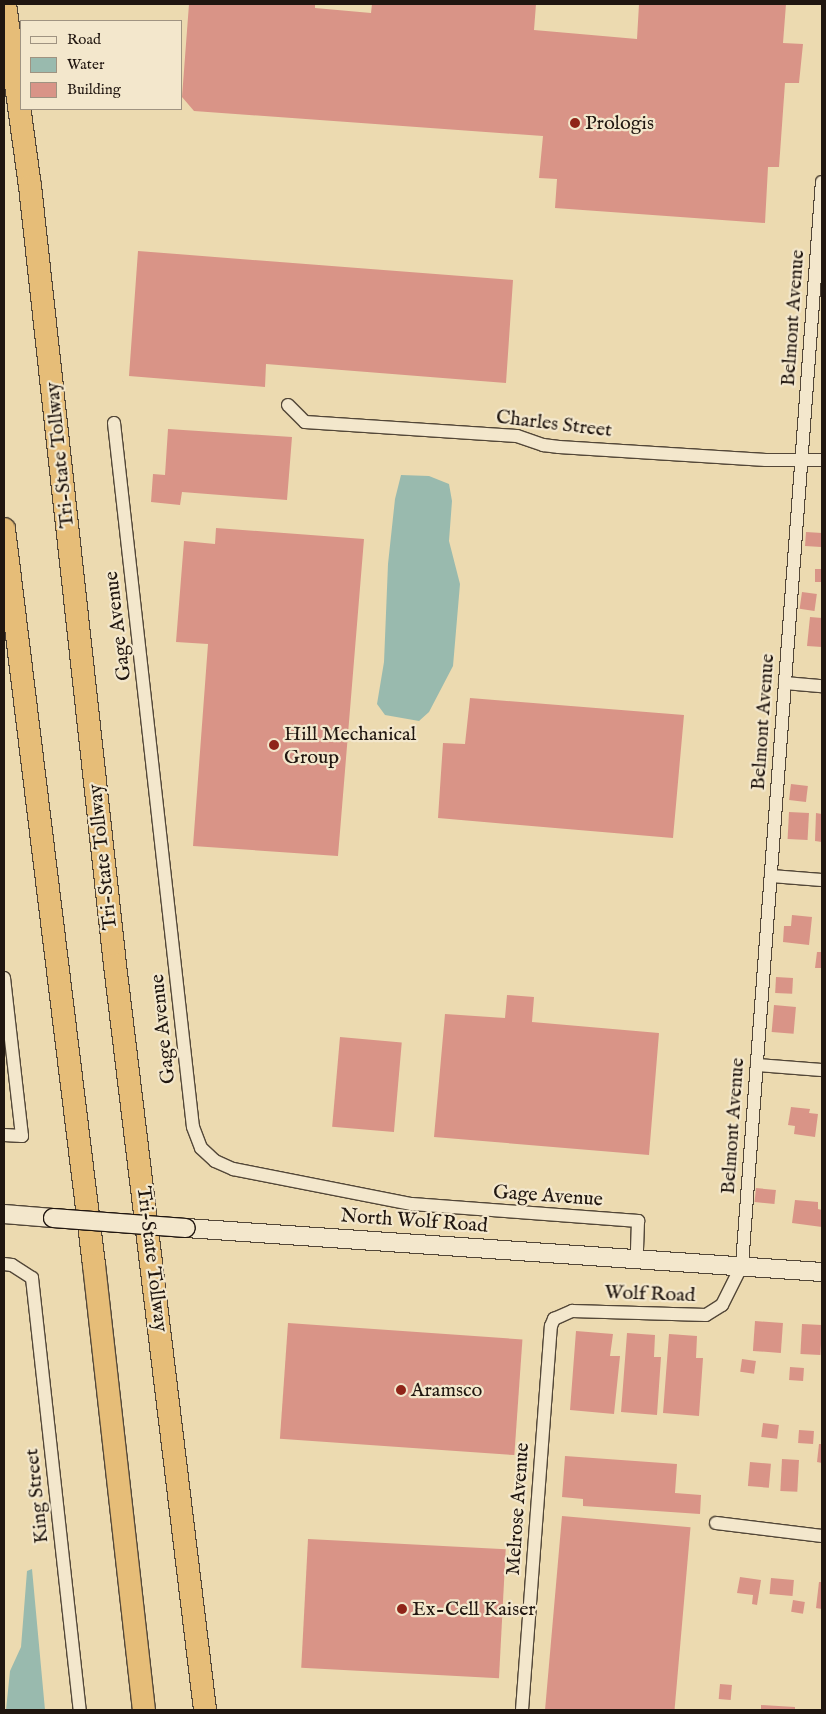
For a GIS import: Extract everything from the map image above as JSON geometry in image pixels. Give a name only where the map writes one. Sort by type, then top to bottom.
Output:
[{"type":"highway","name":"Tri-State Tollway","points":[[5,4],[30,186],[114,955],[205,1710]]},
{"type":"highway","points":[[4,529],[93,1255],[144,1710]]},
{"type":"main road","name":"North Wolf Road","points":[[4,1214],[186,1228],[637,1257],[822,1272]]},
{"type":"street","name":"Belmont Avenue","points":[[742,1266],[822,182]]},
{"type":"street","name":"Charles Street","points":[[288,405],[306,422],[517,436],[543,445],[559,447],[766,460],[802,458],[822,460]]},
{"type":"street","name":"Gage Avenue","points":[[114,423],[193,1127],[201,1148],[215,1161],[233,1169],[412,1204],[638,1221],[637,1257]]},
{"type":"street","points":[[785,683],[822,686]]},
{"type":"street","points":[[770,876],[822,880]]},
{"type":"street","points":[[4,978],[22,1136],[4,1135]]},
{"type":"street","points":[[756,1064],[822,1070]]},
{"type":"street","name":"King Street","points":[[4,1264],[12,1264],[32,1278],[80,1710]]},
{"type":"street","name":"Wolf Road","points":[[559,1314],[572,1310],[706,1315],[722,1305],[742,1266]]},
{"type":"street","name":"Melrose Avenue","points":[[522,1710],[551,1326],[559,1314]]},
{"type":"street","points":[[716,1523],[822,1536]]},
{"type":"water","points":[[401,475],[429,476],[449,484],[452,501],[449,541],[460,584],[453,666],[429,712],[419,721],[385,715],[377,704],[384,662],[388,564],[395,499]]},
{"type":"water","points":[[32,1569],[45,1710],[6,1710],[10,1671],[21,1647],[27,1571]]},
{"type":"building","name":"Prologis","points":[[189,4],[315,4],[315,8],[371,13],[372,4],[536,4],[534,30],[637,39],[639,4],[786,4],[783,43],[803,44],[799,83],[785,83],[779,167],[768,167],[765,223],[555,208],[557,179],[539,178],[543,136],[194,111],[182,97]]},
{"type":"building","points":[[138,251],[513,280],[506,383],[266,364],[265,387],[129,376]]},
{"type":"building","points":[[168,429],[292,437],[287,500],[182,492],[180,505],[151,502],[153,474],[165,475]]},
{"type":"building","name":"Hill Mechanical Group","points":[[216,528],[364,539],[338,856],[193,846],[208,644],[176,642],[184,541],[215,544]]},
{"type":"building","points":[[806,532],[822,533],[821,547],[805,546]]},
{"type":"building","points":[[815,569],[822,569],[822,582],[815,582]]},
{"type":"building","points":[[802,592],[817,594],[814,611],[800,609]]},
{"type":"building","points":[[810,617],[822,618],[822,647],[807,646]]},
{"type":"building","points":[[470,698],[684,715],[673,838],[438,818],[443,743],[465,744]]},
{"type":"building","points":[[791,784],[808,786],[806,802],[789,800]]},
{"type":"building","points":[[789,812],[809,813],[808,840],[788,839]]},
{"type":"building","points":[[816,813],[822,814],[822,842],[815,841]]},
{"type":"building","points":[[792,915],[812,917],[809,945],[783,942],[784,926],[791,926]]},
{"type":"building","points":[[817,952],[822,952],[822,968],[815,968]]},
{"type":"building","points":[[776,977],[793,978],[792,994],[775,993]]},
{"type":"building","points":[[507,995],[534,997],[532,1022],[659,1033],[649,1155],[434,1137],[445,1014],[505,1018]]},
{"type":"building","points":[[774,1005],[796,1007],[794,1034],[772,1032]]},
{"type":"building","points":[[340,1037],[402,1042],[394,1132],[332,1127]]},
{"type":"building","points":[[791,1107],[810,1109],[809,1113],[818,1114],[815,1137],[794,1134],[795,1126],[788,1125]]},
{"type":"building","points":[[756,1188],[776,1190],[774,1204],[755,1202]]},
{"type":"building","points":[[795,1200],[818,1202],[818,1209],[822,1210],[822,1227],[792,1223]]},
{"type":"building","points":[[755,1321],[783,1323],[781,1353],[753,1351]]},
{"type":"building","name":"Aramsco","points":[[288,1323],[522,1339],[514,1455],[280,1439]]},
{"type":"building","points":[[802,1324],[822,1325],[820,1355],[800,1354]]},
{"type":"building","points":[[576,1331],[613,1334],[610,1356],[620,1356],[614,1414],[570,1410]]},
{"type":"building","points":[[627,1333],[655,1335],[654,1357],[661,1357],[657,1415],[621,1412]]},
{"type":"building","points":[[669,1334],[697,1336],[696,1358],[703,1358],[699,1416],[663,1413]]},
{"type":"building","points":[[742,1359],[756,1361],[754,1374],[740,1372]]},
{"type":"building","points":[[790,1367],[804,1368],[803,1381],[789,1380]]},
{"type":"building","points":[[763,1423],[779,1425],[777,1439],[761,1437]]},
{"type":"building","points":[[799,1430],[814,1431],[813,1444],[798,1443]]},
{"type":"building","points":[[819,1444],[822,1444],[822,1463],[817,1462]]},
{"type":"building","points":[[565,1456],[677,1464],[675,1493],[701,1495],[700,1514],[583,1506],[583,1499],[562,1497]]},
{"type":"building","points":[[782,1459],[799,1460],[797,1492],[780,1491]]},
{"type":"building","points":[[750,1462],[771,1464],[769,1488],[748,1486]]},
{"type":"building","points":[[562,1516],[691,1527],[675,1710],[545,1710]]},
{"type":"building","name":"Ex-Cell Kaiser","points":[[308,1539],[506,1549],[499,1678],[301,1668]]},
{"type":"building","points":[[740,1577],[761,1580],[757,1605],[752,1604],[753,1595],[737,1593]]},
{"type":"building","points":[[771,1578],[794,1580],[793,1596],[770,1594]]},
{"type":"building","points":[[819,1582],[822,1582],[822,1609],[816,1608]]},
{"type":"building","points":[[793,1600],[805,1602],[803,1614],[791,1612]]},
{"type":"building","points":[[720,1684],[732,1685],[731,1700],[719,1699]]},
{"type":"building","points":[[761,1705],[795,1707],[795,1710],[761,1710]]},
{"type":"place","name":"Prologis","points":[[575,123]]},
{"type":"place","name":"Hill Mechanical Group","points":[[274,745]]},
{"type":"place","name":"Aramsco","points":[[401,1390]]},
{"type":"place","name":"Ex-Cell Kaiser","points":[[402,1609]]}]
